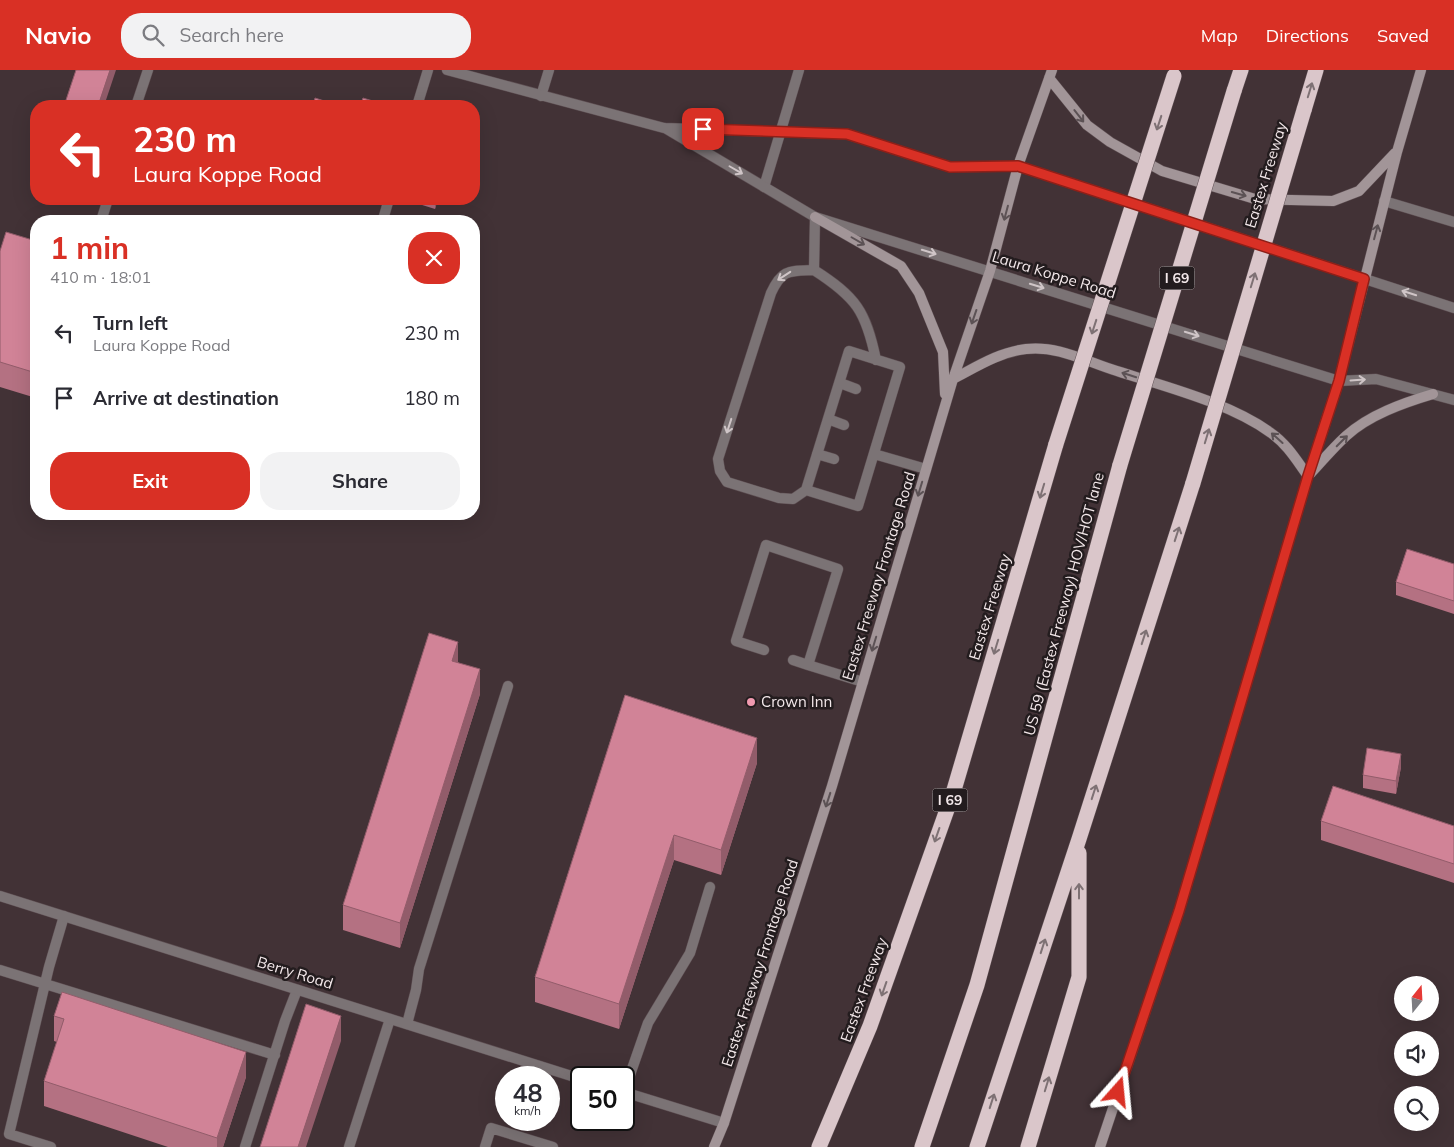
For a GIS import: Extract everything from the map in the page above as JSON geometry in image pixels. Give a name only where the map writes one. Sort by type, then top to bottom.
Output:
[{"type":"highway","name":"US 59 (Eastex Freeway) HOV/HOT lane","points":[[922,1147],[978,985],[1120,465],[1241,70]]},
{"type":"highway","name":"Eastex Freeway","points":[[977,1147],[1193,483],[1316,70]]},
{"type":"highway","name":"Eastex Freeway","points":[[820,1147],[870,1026],[954,790],[1056,444],[1175,73]]},
{"type":"highway","points":[[1028,1147],[1079,977],[1079,838]]},
{"type":"main road","points":[[1100,1147],[1182,901],[1308,476],[1339,381],[1384,201],[1421,70]]},
{"type":"main road","points":[[1051,74],[1087,125],[1110,142],[1162,171],[1255,198],[1332,201],[1360,191],[1397,152]]},
{"type":"main road","name":"Eastex Freeway Frontage Road","points":[[714,1147],[724,1123],[832,786],[953,379],[990,271],[1018,166],[1051,74]]},
{"type":"main road","points":[[815,217],[901,266],[920,293],[943,352],[946,403]]},
{"type":"main road","points":[[953,379],[996,356],[1026,349],[1060,351],[1193,396],[1244,417],[1272,433],[1288,448],[1308,476]]},
{"type":"main road","points":[[1308,476],[1347,436],[1369,420],[1408,402],[1433,394]]},
{"type":"street","points":[[138,100],[148,70]]},
{"type":"street","points":[[419,100],[428,70]]},
{"type":"street","name":"Laura Koppe Road","points":[[446,70],[664,128],[847,134],[950,167],[1018,166],[1454,308]]},
{"type":"street","points":[[541,96],[549,70]]},
{"type":"street","points":[[764,187],[799,70]]},
{"type":"street","name":"Laura Koppe Road","points":[[664,128],[815,217],[1339,381],[1376,379],[1454,400]]},
{"type":"street","points":[[1384,201],[1454,222]]},
{"type":"street","points":[[814,270],[815,217]]},
{"type":"street","points":[[806,490],[858,506],[865,468],[874,454],[875,436],[886,399],[900,367],[876,360],[849,351],[806,490],[793,499],[779,498],[727,482],[720,471],[718,459],[771,293],[777,281],[789,271],[814,270],[838,285],[856,304],[870,331],[876,360]]},
{"type":"street","points":[[840,383],[856,389]]},
{"type":"street","points":[[828,419],[844,425]]},
{"type":"street","points":[[817,454],[834,459]]},
{"type":"street","points":[[874,454],[926,469]]},
{"type":"street","points":[[764,650],[736,641],[766,545],[838,569],[808,665]]},
{"type":"street","points":[[793,660],[863,682]]},
{"type":"street","points":[[407,1024],[416,990],[419,969],[508,686]]},
{"type":"street","points":[[633,1066],[648,1023],[690,953],[710,887]]},
{"type":"street","name":"Berry Road","points":[[0,896],[570,1076]]},
{"type":"street","points":[[52,1147],[9,1134],[45,983],[64,916]]},
{"type":"street","points":[[0,970],[274,1055]]},
{"type":"street","points":[[245,1147],[297,990]]},
{"type":"street","points":[[349,1147],[390,1019]]},
{"type":"street","points":[[635,1095],[724,1123]]},
{"type":"street","points":[[485,1147],[491,1128],[553,1147]]},
{"type":"building","points":[[76,70],[110,70],[100,100],[66,100]]},
{"type":"building","points":[[6,232],[30,239],[30,371],[0,362],[0,251]]},
{"type":"building","points":[[1407,549],[1454,564],[1454,601],[1396,582]]},
{"type":"building","points":[[429,633],[458,642],[452,661],[480,669],[400,923],[343,905]]},
{"type":"building","points":[[625,695],[757,738],[721,850],[674,835],[619,1004],[535,977]]},
{"type":"building","points":[[1367,748],[1401,754],[1396,781],[1363,775]]},
{"type":"building","points":[[1333,786],[1454,826],[1454,864],[1321,821]]},
{"type":"building","points":[[62,992],[246,1052],[217,1138],[44,1081],[64,1019],[54,1016]]},
{"type":"building","points":[[306,1004],[341,1016],[298,1147],[260,1147]]},
{"type":"place","name":"Crown Inn","points":[[751,702]]},
{"type":"route","points":[[703,129],[847,134],[950,167],[1018,166],[1364,279],[1339,381],[1308,476],[1179,911],[1118,1092]]}]
